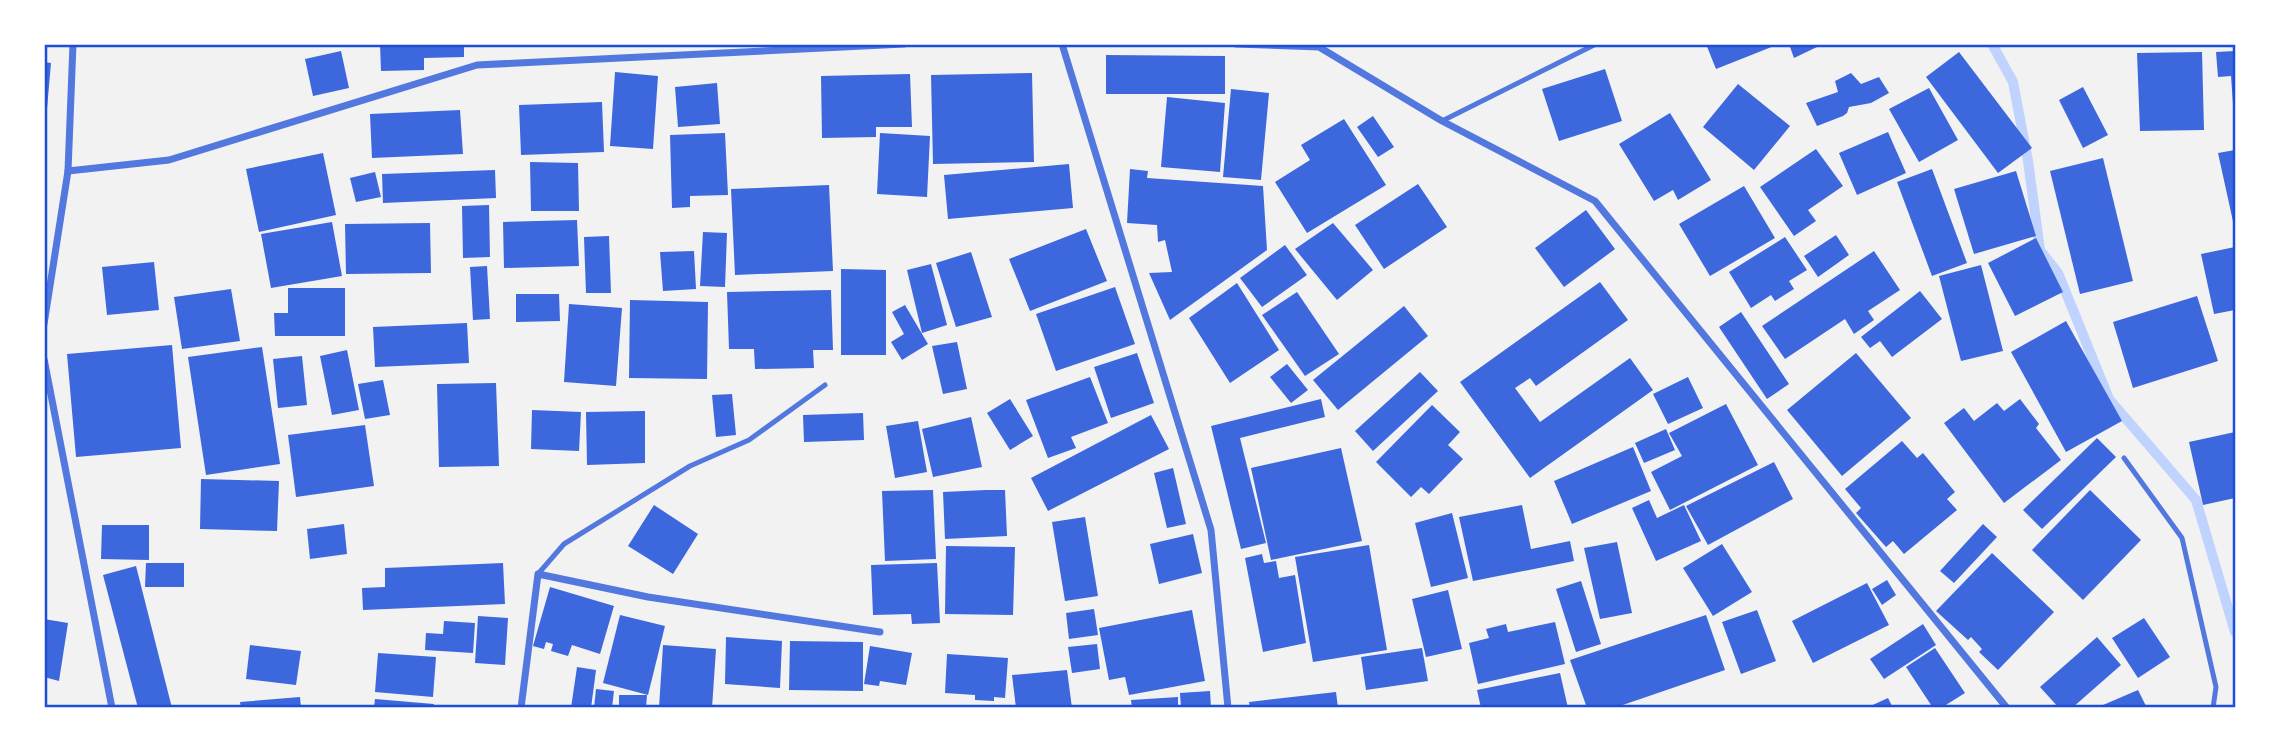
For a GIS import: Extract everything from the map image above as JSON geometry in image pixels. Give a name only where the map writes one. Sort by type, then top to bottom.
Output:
[{"type":"street","points":[[44,324],[68,171],[73,44]]},
{"type":"street","points":[[68,171],[169,160],[477,65],[904,44]]},
{"type":"street","points":[[1062,44],[1212,530],[1228,708]]},
{"type":"street","points":[[1236,44],[1319,46],[1442,121],[1595,201],[2007,708]]},
{"type":"street","points":[[44,359],[112,708]]},
{"type":"street","points":[[521,708],[538,574],[701,606],[880,632]]},
{"type":"lane","points":[[1442,121],[1596,44]]},
{"type":"lane","points":[[538,574],[564,544],[691,466],[749,440],[825,385]]},
{"type":"lane","points":[[2124,458],[2182,538],[2216,687],[2213,708]]},
{"type":"building","points":[[380,44],[464,44],[464,57],[424,58],[424,70],[381,71]]},
{"type":"building","points":[[1706,44],[1773,44],[1774,46],[1716,69]]},
{"type":"building","points":[[1789,44],[1817,44],[1817,47],[1794,58]]},
{"type":"building","points":[[341,51],[349,88],[313,96],[305,59]]},
{"type":"building","points":[[2235,51],[2233,104],[2231,76],[2218,77],[2216,52]]},
{"type":"building","points":[[1959,52],[2032,148],[1998,173],[1926,77]]},
{"type":"building","points":[[2202,52],[2204,130],[2140,131],[2137,53]]},
{"type":"building","points":[[1106,55],[1225,56],[1225,94],[1106,94]]},
{"type":"building","points":[[44,62],[51,63],[47,109],[44,109]]},
{"type":"building","points":[[1605,69],[1622,121],[1559,141],[1542,89]]},
{"type":"building","points":[[615,72],[658,76],[653,149],[610,146]]},
{"type":"building","points":[[1032,73],[1034,162],[933,164],[931,75]]},
{"type":"building","points":[[1851,73],[1861,84],[1879,77],[1889,93],[1871,103],[1849,107],[1843,116],[1817,126],[1806,103],[1838,92],[1835,81]]},
{"type":"building","points":[[910,74],[912,127],[876,127],[876,137],[822,138],[821,76]]},
{"type":"building","points":[[717,83],[720,124],[678,127],[675,87]]},
{"type":"building","points":[[1738,84],[1790,126],[1754,170],[1703,127]]},
{"type":"building","points":[[2083,87],[2108,135],[2083,148],[2059,100]]},
{"type":"building","points":[[1929,88],[1958,140],[1919,162],[1889,109]]},
{"type":"building","points":[[1231,89],[1269,93],[1261,180],[1223,177]]},
{"type":"building","points":[[1167,97],[1225,103],[1220,172],[1161,167]]},
{"type":"building","points":[[602,102],[604,152],[521,155],[519,105]]},
{"type":"building","points":[[460,110],[463,154],[372,158],[370,114]]},
{"type":"building","points":[[1670,113],[1711,180],[1678,200],[1673,190],[1654,201],[1619,144]]},
{"type":"building","points":[[1373,116],[1394,147],[1378,157],[1357,127]]},
{"type":"building","points":[[1344,119],[1386,185],[1307,233],[1275,182],[1310,160],[1301,145]]},
{"type":"building","points":[[1888,132],[1906,173],[1857,195],[1839,153]]},
{"type":"building","points":[[725,133],[728,195],[690,196],[690,207],[672,208],[670,135]]},
{"type":"building","points":[[880,133],[930,136],[927,197],[877,194]]},
{"type":"building","points":[[1816,149],[1843,186],[1808,210],[1816,221],[1794,236],[1760,187]]},
{"type":"building","points":[[2235,150],[2235,226],[2234,226],[2218,153]]},
{"type":"building","points":[[323,153],[336,215],[259,232],[246,169]]},
{"type":"building","points":[[2103,158],[2133,281],[2080,294],[2050,171]]},
{"type":"building","points":[[530,162],[578,163],[579,211],[531,211]]},
{"type":"building","points":[[1069,164],[1073,208],[948,219],[944,175]]},
{"type":"building","points":[[1130,169],[1148,171],[1147,178],[1263,186],[1267,250],[1170,320],[1149,273],[1172,272],[1165,240],[1158,242],[1157,225],[1127,223]]},
{"type":"building","points":[[1932,169],[1967,263],[1932,276],[1897,182]]},
{"type":"building","points":[[495,170],[496,198],[383,203],[382,174]]},
{"type":"building","points":[[2016,171],[2036,236],[1974,254],[1954,189]]},
{"type":"building","points":[[375,172],[381,197],[356,202],[350,178]]},
{"type":"building","points":[[1418,184],[1447,227],[1384,269],[1355,225]]},
{"type":"building","points":[[829,185],[833,271],[735,275],[731,189]]},
{"type":"building","points":[[1744,186],[1775,238],[1710,276],[1679,224]]},
{"type":"building","points":[[489,205],[490,257],[463,258],[462,206]]},
{"type":"building","points":[[1586,210],[1615,249],[1564,287],[1535,248]]},
{"type":"building","points":[[577,220],[579,266],[504,268],[503,222]]},
{"type":"building","points":[[332,222],[342,276],[271,288],[261,234]]},
{"type":"building","points":[[430,223],[431,273],[346,274],[345,224]]},
{"type":"building","points":[[1333,223],[1373,270],[1337,300],[1295,249]]},
{"type":"building","points":[[1086,229],[1107,281],[1030,311],[1009,259]]},
{"type":"building","points":[[703,232],[727,233],[725,287],[700,286]]},
{"type":"building","points":[[1836,235],[1849,255],[1818,277],[1804,256]]},
{"type":"building","points":[[609,236],[611,293],[586,293],[584,237]]},
{"type":"building","points":[[1785,237],[1807,270],[1789,281],[1794,289],[1775,301],[1771,295],[1751,308],[1729,272]]},
{"type":"building","points":[[2036,238],[2063,292],[2015,316],[1988,263]]},
{"type":"building","points":[[1285,245],[1307,275],[1262,307],[1240,278]]},
{"type":"building","points":[[2235,247],[2235,310],[2214,314],[2201,254]]},
{"type":"building","points":[[694,251],[696,289],[663,291],[660,252]]},
{"type":"building","points":[[1874,251],[1900,290],[1868,311],[1874,320],[1854,334],[1845,319],[1785,359],[1762,326]]},
{"type":"building","points":[[971,252],[992,317],[956,327],[936,263]]},
{"type":"building","points":[[154,262],[159,310],[107,315],[102,267]]},
{"type":"building","points":[[931,264],[947,325],[922,333],[907,270]]},
{"type":"building","points":[[1981,265],[2003,351],[1961,361],[1939,276]]},
{"type":"building","points":[[487,266],[490,319],[473,320],[470,267]]},
{"type":"building","points":[[841,269],[886,270],[886,355],[841,355]]},
{"type":"building","points":[[1600,282],[1628,320],[1536,386],[1530,378],[1515,388],[1540,422],[1630,358],[1653,390],[1530,478],[1460,382]]},
{"type":"building","points":[[1237,283],[1279,350],[1230,383],[1189,318]]},
{"type":"building","points":[[1115,287],[1135,344],[1056,371],[1036,314]]},
{"type":"building","points":[[288,288],[345,288],[345,336],[275,336],[274,313],[288,313]]},
{"type":"building","points":[[231,289],[240,341],[182,349],[174,297]]},
{"type":"building","points":[[831,290],[833,350],[813,350],[814,368],[755,369],[754,349],[729,349],[727,292]]},
{"type":"building","points":[[1920,291],[1942,319],[1892,357],[1880,341],[1870,348],[1861,337]]},
{"type":"building","points":[[1297,292],[1339,354],[1305,376],[1262,315]]},
{"type":"building","points":[[516,294],[559,294],[560,321],[516,322]]},
{"type":"building","points":[[2197,296],[2218,361],[2133,388],[2113,322]]},
{"type":"building","points":[[630,300],[708,302],[707,379],[629,378]]},
{"type":"building","points":[[569,304],[622,308],[616,386],[564,382]]},
{"type":"building","points":[[905,305],[928,344],[902,360],[891,342],[904,334],[892,312]]},
{"type":"building","points":[[1404,306],[1428,336],[1338,410],[1313,380]]},
{"type":"building","points":[[1741,312],[1789,384],[1767,399],[1719,327]]},
{"type":"building","points":[[2066,321],[2122,421],[2066,452],[2011,352]]},
{"type":"building","points":[[467,323],[469,363],[375,367],[373,327]]},
{"type":"building","points":[[957,342],[967,389],[943,394],[932,346]]},
{"type":"building","points":[[172,345],[181,448],[76,457],[67,354]]},
{"type":"building","points":[[262,347],[280,464],[206,475],[188,357]]},
{"type":"building","points":[[347,350],[359,410],[332,415],[320,356]]},
{"type":"building","points":[[1137,353],[1154,403],[1111,418],[1094,367]]},
{"type":"building","points":[[1856,353],[1911,418],[1842,476],[1787,410]]},
{"type":"building","points":[[302,356],[307,405],[278,408],[273,359]]},
{"type":"building","points":[[1287,364],[1308,390],[1291,403],[1270,377]]},
{"type":"building","points":[[1420,372],[1438,391],[1373,451],[1355,431]]},
{"type":"building","points":[[1090,377],[1108,423],[1071,437],[1076,448],[1048,458],[1026,400]]},
{"type":"building","points":[[1688,377],[1703,408],[1668,424],[1653,394]]},
{"type":"building","points":[[383,380],[390,415],[365,419],[358,384]]},
{"type":"building","points":[[496,383],[499,466],[439,467],[437,384]]},
{"type":"building","points":[[732,394],[736,435],[716,437],[712,395]]},
{"type":"building","points":[[1010,399],[1033,436],[1010,450],[987,413]]},
{"type":"building","points":[[1321,399],[1325,417],[1240,438],[1266,543],[1241,549],[1211,426]]},
{"type":"building","points":[[2020,399],[2039,424],[2036,428],[2061,460],[2004,503],[1944,423],[1964,408],[1974,421],[1997,403],[2004,411]]},
{"type":"building","points":[[1726,404],[1758,465],[1670,510],[1651,472],[1682,456],[1669,433]]},
{"type":"building","points":[[1432,405],[1460,432],[1448,445],[1463,459],[1429,494],[1421,487],[1411,497],[1376,462]]},
{"type":"building","points":[[532,410],[581,412],[579,451],[531,449]]},
{"type":"building","points":[[645,411],[645,463],[587,465],[586,412]]},
{"type":"building","points":[[863,413],[864,440],[804,442],[803,415]]},
{"type":"building","points":[[1151,415],[1169,449],[1048,511],[1031,478]]},
{"type":"building","points":[[971,417],[982,467],[933,477],[922,429]]},
{"type":"building","points":[[918,421],[927,472],[895,478],[886,426]]},
{"type":"building","points":[[365,425],[374,486],[296,497],[288,435]]},
{"type":"building","points":[[1666,429],[1675,450],[1644,463],[1635,443]]},
{"type":"building","points":[[2235,432],[2235,498],[2203,505],[2189,442]]},
{"type":"building","points":[[2097,438],[2116,457],[2042,529],[2023,510]]},
{"type":"building","points":[[1902,441],[1917,458],[1923,453],[1955,492],[1947,499],[1957,510],[1904,554],[1893,541],[1886,547],[1856,513],[1861,508],[1845,489]]},
{"type":"building","points":[[1633,447],[1651,491],[1572,524],[1554,481]]},
{"type":"building","points":[[1341,448],[1362,541],[1271,560],[1251,468]]},
{"type":"building","points":[[1774,462],[1793,499],[1708,545],[1686,506]]},
{"type":"building","points":[[1173,468],[1186,524],[1167,528],[1154,473]]},
{"type":"building","points":[[201,479],[279,481],[277,531],[200,529]]},
{"type":"building","points":[[933,490],[936,559],[885,561],[882,491]]},
{"type":"building","points":[[1005,490],[1007,536],[945,539],[943,492]]},
{"type":"building","points":[[2090,490],[2141,540],[2083,600],[2032,550]]},
{"type":"building","points":[[1649,500],[1657,518],[1684,505],[1701,541],[1656,561],[1632,508]]},
{"type":"building","points":[[654,505],[698,534],[673,574],[628,546]]},
{"type":"building","points":[[1522,505],[1531,549],[1570,541],[1574,561],[1473,581],[1459,517]]},
{"type":"building","points":[[1452,513],[1468,578],[1431,587],[1415,523]]},
{"type":"building","points":[[1085,517],[1098,596],[1065,601],[1052,522]]},
{"type":"building","points":[[344,524],[347,554],[310,559],[307,529]]},
{"type":"building","points":[[1983,524],[1997,537],[1954,583],[1940,571]]},
{"type":"building","points":[[102,525],[149,525],[149,560],[101,559]]},
{"type":"building","points":[[1193,534],[1202,573],[1159,584],[1150,544]]},
{"type":"building","points":[[1617,542],[1632,613],[1600,619],[1584,548]]},
{"type":"building","points":[[1722,544],[1752,592],[1713,616],[1683,568]]},
{"type":"building","points":[[1369,545],[1387,650],[1313,662],[1295,557]]},
{"type":"building","points":[[946,546],[1015,547],[1013,615],[945,614]]},
{"type":"building","points":[[1992,553],[2054,612],[1998,670],[1979,652],[1982,649],[1971,637],[1968,640],[1936,611]]},
{"type":"building","points":[[1262,554],[1264,563],[1276,561],[1279,578],[1295,575],[1306,643],[1263,652],[1245,558]]},
{"type":"building","points":[[146,563],[184,563],[184,587],[145,587]]},
{"type":"building","points":[[503,563],[505,604],[363,610],[362,588],[385,587],[385,568]]},
{"type":"building","points":[[937,563],[940,623],[912,624],[911,614],[873,615],[871,565]]},
{"type":"building","points":[[136,566],[172,708],[138,708],[103,575]]},
{"type":"building","points":[[1887,580],[1896,595],[1882,605],[1872,589]]},
{"type":"building","points":[[1581,581],[1601,644],[1576,652],[1556,589]]},
{"type":"building","points":[[1867,583],[1889,625],[1813,663],[1792,621]]},
{"type":"building","points":[[550,587],[614,606],[600,654],[572,645],[568,656],[551,651],[553,644],[546,642],[544,649],[533,646]]},
{"type":"building","points":[[1448,590],[1462,649],[1426,657],[1412,599]]},
{"type":"building","points":[[1094,609],[1098,635],[1069,639],[1066,613]]},
{"type":"building","points":[[1192,610],[1205,681],[1129,695],[1125,677],[1109,680],[1099,628]]},
{"type":"building","points":[[1757,610],[1776,661],[1741,674],[1722,622]]},
{"type":"building","points":[[620,615],[665,626],[648,695],[603,683]]},
{"type":"building","points":[[1706,615],[1725,670],[1614,708],[1587,708],[1570,660]]},
{"type":"building","points":[[478,616],[508,618],[505,665],[475,663]]},
{"type":"building","points":[[2144,618],[2170,657],[2138,678],[2112,638]]},
{"type":"building","points":[[44,619],[68,623],[59,681],[44,677]]},
{"type":"building","points":[[444,621],[475,623],[473,653],[425,650],[426,633],[443,634]]},
{"type":"building","points":[[1555,622],[1565,664],[1478,684],[1469,643],[1489,638],[1486,629],[1506,624],[1508,632]]},
{"type":"building","points":[[1923,624],[1936,645],[1884,679],[1870,659]]},
{"type":"building","points":[[726,637],[782,641],[780,688],[725,684]]},
{"type":"building","points":[[2097,637],[2121,665],[2072,708],[2059,708],[2040,687]]},
{"type":"building","points":[[790,641],[863,642],[863,691],[789,690]]},
{"type":"building","points":[[1097,644],[1100,669],[1072,673],[1068,647]]},
{"type":"building","points":[[250,645],[301,651],[296,685],[246,679]]},
{"type":"building","points":[[663,645],[716,649],[712,708],[659,708]]},
{"type":"building","points":[[870,646],[912,653],[906,685],[880,681],[879,686],[864,684]]},
{"type":"building","points":[[1422,648],[1428,681],[1366,690],[1361,657]]},
{"type":"building","points":[[1935,648],[1965,693],[1941,708],[1933,708],[1906,667]]},
{"type":"building","points":[[378,653],[436,657],[433,697],[375,692]]},
{"type":"building","points":[[947,654],[1008,658],[1005,698],[994,697],[994,701],[975,700],[975,695],[945,693]]},
{"type":"building","points":[[577,667],[596,670],[591,708],[571,708]]},
{"type":"building","points":[[1067,670],[1072,708],[1016,708],[1012,675]]},
{"type":"building","points":[[1560,673],[1568,708],[1481,708],[1477,690]]},
{"type":"building","points":[[596,689],[614,691],[612,708],[594,708]]},
{"type":"building","points":[[2138,690],[2147,708],[2096,708]]},
{"type":"building","points":[[1210,691],[1211,708],[1181,708],[1180,693]]},
{"type":"building","points":[[1336,692],[1338,708],[1250,708],[1249,702]]},
{"type":"building","points":[[619,695],[647,695],[646,708],[619,708]]},
{"type":"building","points":[[300,697],[301,708],[241,708],[240,702]]},
{"type":"building","points":[[1178,697],[1178,708],[1132,708],[1131,700]]},
{"type":"building","points":[[1888,698],[1893,708],[1866,708]]},
{"type":"building","points":[[375,699],[434,704],[433,708],[374,708]]},
{"type":"waterway","points":[[1992,44],[2013,82],[2028,161],[2040,250],[2058,273],[2109,399],[2196,500],[2235,632]]}]
